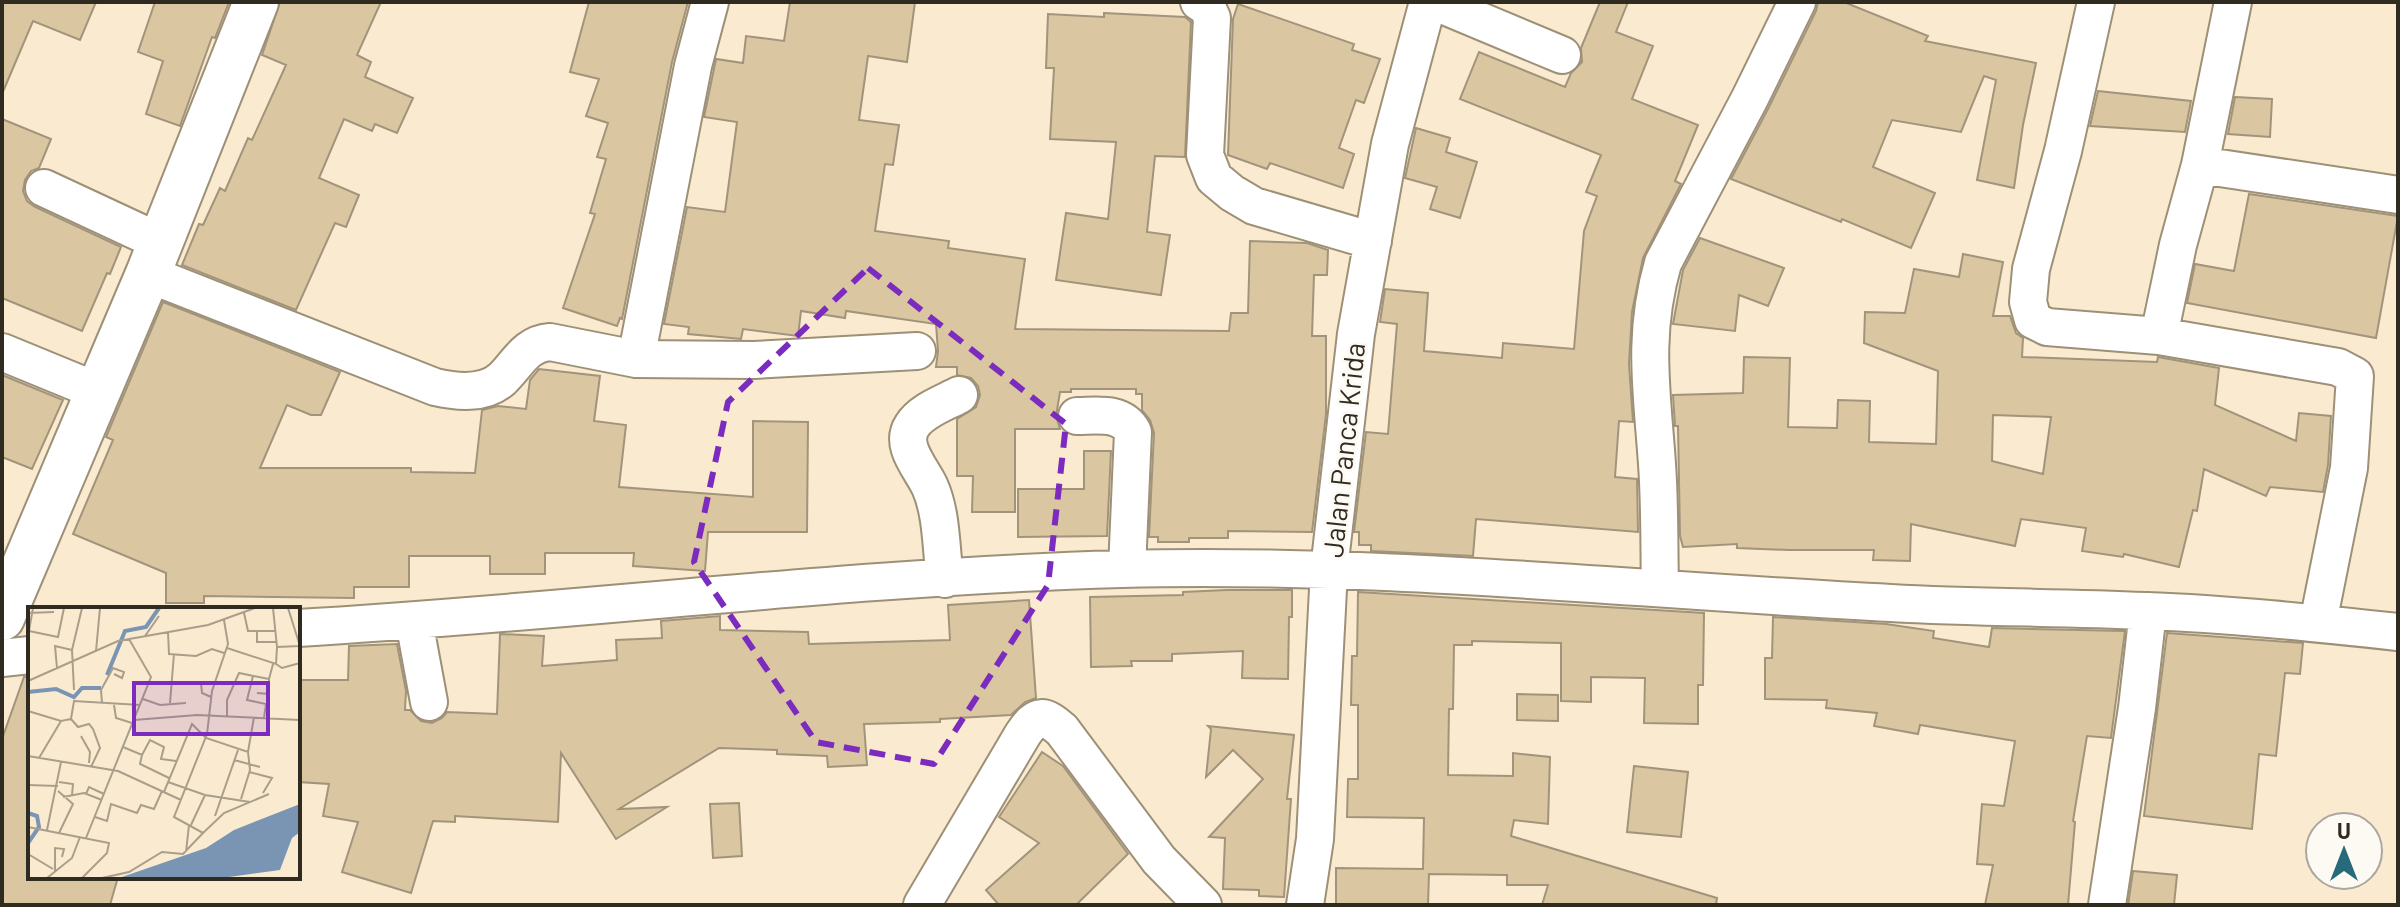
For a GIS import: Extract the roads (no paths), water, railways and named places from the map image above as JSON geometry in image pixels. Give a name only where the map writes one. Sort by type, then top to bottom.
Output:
[{"type":"street","points":[[2,618],[154,258],[256,2]]},
{"type":"street","points":[[636,359],[693,66],[710,2]]},
{"type":"street","points":[[1199,2],[1207,7],[1212,18],[1205,155],[1214,178],[1254,206],[1373,241]]},
{"type":"street","name":"Jalan Panca Krida","points":[[1305,905],[1315,839],[1329,570],[1356,334],[1390,144],[1428,2]]},
{"type":"street","points":[[1435,2],[1562,55]]},
{"type":"street","points":[[1660,587],[1657,465],[1648,349],[1655,289],[1663,263],[1797,2]]},
{"type":"street","points":[[2096,2],[2063,151],[2031,269],[2028,302],[2033,320],[2047,327],[2159,336],[2338,367],[2355,376],[2349,468],[2318,623]]},
{"type":"street","points":[[2159,336],[2178,245],[2200,165],[2233,2]]},
{"type":"street","points":[[2200,165],[2398,195]]},
{"type":"street","points":[[44,188],[154,258],[435,387],[454,392],[482,389],[500,381],[519,358],[539,343],[550,342],[636,359],[754,360],[917,351]]},
{"type":"street","points":[[2,352],[97,391]]},
{"type":"street","points":[[945,579],[931,489],[909,446],[908,437],[918,419],[959,395]]},
{"type":"street","points":[[1077,416],[1116,416],[1128,423],[1133,432],[1127,569]]},
{"type":"street","points":[[300,628],[982,574],[1127,569],[1329,570],[1892,603],[2148,611],[2398,632]]},
{"type":"street","points":[[2107,905],[2137,708],[2148,611]]},
{"type":"street","points":[[414,621],[429,702]]},
{"type":"street","points":[[2,658],[28,655]]},
{"type":"street","points":[[922,905],[1023,734],[1037,718],[1046,718],[1062,730],[1159,860],[1203,905]]}]
